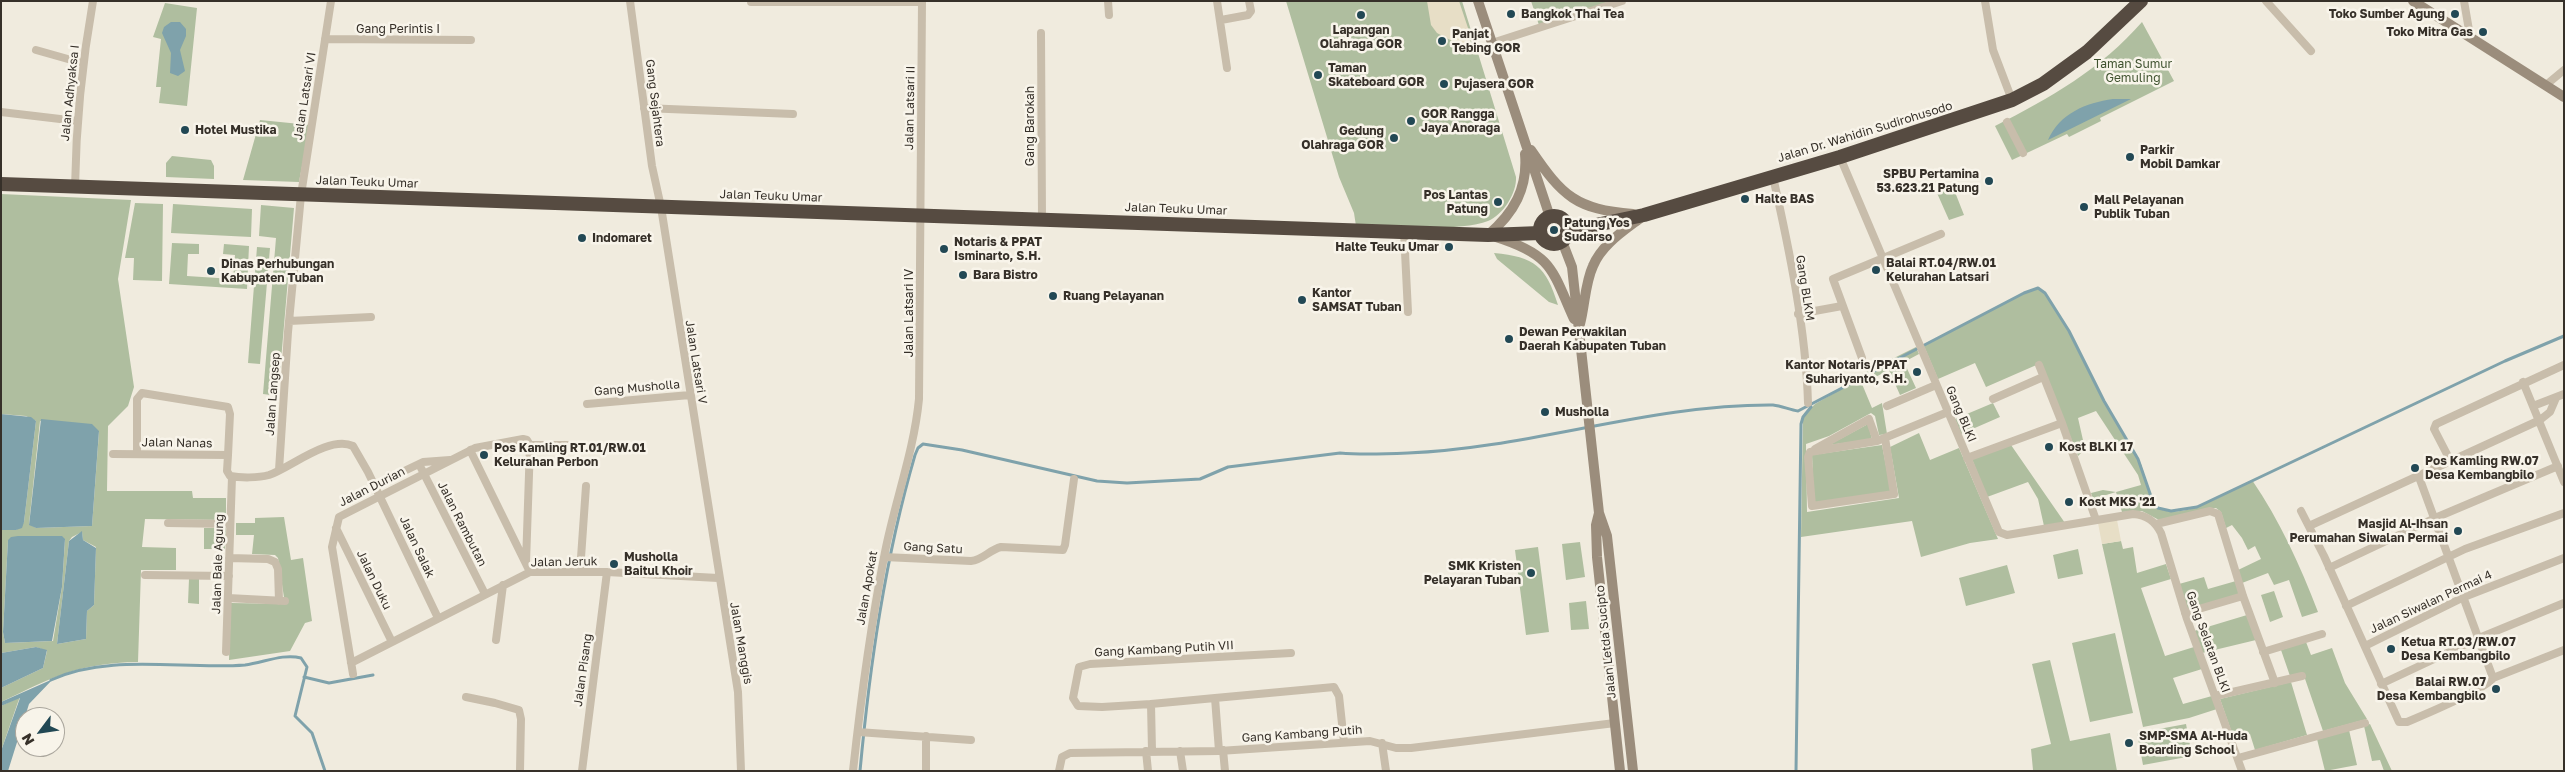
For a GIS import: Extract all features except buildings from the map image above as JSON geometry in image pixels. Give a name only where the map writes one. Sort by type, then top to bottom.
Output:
[{"type":"highway","name":"Jalan Dr. Wahidin Sudirohusodo","points":[[1565,236],[1644,215],[1840,157],[2012,100],[2043,84],[2087,52],[2141,1]]},
{"type":"highway","name":"Jalan Teuku Umar","points":[[1,184],[1488,235],[1540,233]]},
{"type":"highway","points":[[1550,217],[1562,220],[1565,236],[1549,243],[1540,233],[1541,225],[1550,217]]},
{"type":"main road","points":[[1478,1],[1550,217]]},
{"type":"main road","points":[[2413,1],[2564,97]]},
{"type":"main road","points":[[1524,139],[1554,182],[1572,199],[1602,211],[1644,215]]},
{"type":"main road","points":[[1524,139],[1526,169],[1524,184],[1510,215],[1488,235],[1522,246],[1549,265],[1557,278],[1579,330]]},
{"type":"main road","points":[[1579,330],[1590,272],[1596,260],[1608,244],[1644,215]]},
{"type":"main road","name":"Jalan Letda Sucipto","points":[[1565,236],[1572,266],[1599,513],[1596,535],[1597,557],[1620,771]]},
{"type":"main road","name":"Jalan Letda Sucipto","points":[[1599,513],[1605,527],[1608,546],[1633,771]]},
{"type":"street","name":"Jalan Adhyaksa I","points":[[75,187],[76,121],[82,63],[92,1]]},
{"type":"street","name":"Jalan Latsari VI","points":[[301,195],[331,1]]},
{"type":"street","name":"Gang Sejahtera","points":[[630,1],[652,166],[661,207]]},
{"type":"street","points":[[1108,1],[1109,15]]},
{"type":"street","points":[[1217,1],[1227,68]]},
{"type":"street","points":[[1221,20],[1248,15],[1251,11],[1248,1]]},
{"type":"street","points":[[1492,43],[1622,1]]},
{"type":"street","points":[[1985,1],[1993,50],[2012,100]]},
{"type":"street","points":[[2266,1],[2311,51]]},
{"type":"street","points":[[2464,1],[2470,36]]},
{"type":"street","points":[[751,2],[922,2]]},
{"type":"street","name":"Jalan Latsari II","points":[[920,216],[922,2]]},
{"type":"street","name":"Gang Barokah","points":[[1041,33],[1042,220]]},
{"type":"street","name":"Gang Perintis I","points":[[325,39],[471,40]]},
{"type":"street","points":[[36,50],[82,63]]},
{"type":"street","points":[[2546,85],[2564,70]]},
{"type":"street","points":[[644,108],[793,114]]},
{"type":"street","points":[[1,112],[76,121]]},
{"type":"street","points":[[2007,122],[2023,154]]},
{"type":"street","name":"Gang BLKI","points":[[1840,157],[1885,258],[1967,458],[2002,535],[2133,514],[2146,516],[2155,523]]},
{"type":"street","name":"Gang BLKM","points":[[1773,177],[1798,314],[1808,403]]},
{"type":"street","name":"Jalan Langsep","points":[[279,470],[289,321],[301,195]]},
{"type":"street","name":"Jalan Latsari V","points":[[661,207],[709,520]]},
{"type":"street","name":"Jalan Latsari IV","points":[[918,411],[921,345],[920,216]]},
{"type":"street","points":[[1404,232],[1408,312]]},
{"type":"street","points":[[1862,358],[1832,282],[1834,277],[1885,258],[1940,234]]},
{"type":"street","points":[[1798,314],[1842,306]]},
{"type":"street","points":[[289,321],[371,317]]},
{"type":"street","points":[[2038,365],[2062,423],[2096,520]]},
{"type":"street","points":[[2451,462],[2436,434],[2434,427],[2436,424],[2523,382],[2564,365]]},
{"type":"street","points":[[1993,399],[2044,377]]},
{"type":"street","points":[[2523,382],[2564,482]]},
{"type":"street","points":[[1887,406],[1936,385]]},
{"type":"street","points":[[137,454],[137,399],[142,393],[228,407],[230,414],[228,456]]},
{"type":"street","points":[[2534,406],[2564,394]]},
{"type":"street","name":"Gang Musholla","points":[[587,404],[690,395]]},
{"type":"street","points":[[2309,526],[2540,420],[2550,412],[2556,398]]},
{"type":"street","name":"Jalan Apokat","points":[[853,771],[866,661],[886,557],[918,411]]},
{"type":"street","points":[[1812,451],[1881,440],[1948,412]]},
{"type":"street","points":[[1869,419],[1881,440],[1895,490],[1894,494],[1812,506],[1808,457],[1812,451],[1869,419]]},
{"type":"street","points":[[1967,458],[2062,423]]},
{"type":"street","name":"Jalan Durian","points":[[353,674],[332,551],[336,528],[342,514],[470,450],[523,440],[527,440],[530,445],[567,445]]},
{"type":"street","points":[[232,477],[263,476],[279,470],[308,454],[347,444],[359,454],[375,486]]},
{"type":"street","points":[[526,564],[530,445]]},
{"type":"street","points":[[470,450],[530,572]]},
{"type":"street","name":"Jalan Nanas","points":[[113,454],[228,456],[228,473],[232,477]]},
{"type":"street","name":"Jalan Durian","points":[[375,486],[429,460],[451,460]]},
{"type":"street","name":"Jalan Rambutan","points":[[420,464],[485,594]]},
{"type":"street","points":[[2329,568],[2435,518],[2558,466]]},
{"type":"street","name":"Jalan Bale Agung","points":[[226,652],[232,477]]},
{"type":"street","points":[[2419,477],[2493,678]]},
{"type":"street","name":"Gang Satu","points":[[886,557],[976,561],[998,548],[1060,550],[1065,548],[1074,479]]},
{"type":"street","name":"Jalan Salak","points":[[375,486],[438,618]]},
{"type":"street","points":[[580,572],[586,486]]},
{"type":"street","points":[[2155,523],[2210,511],[2216,512],[2243,596],[2275,683]]},
{"type":"street","points":[[2301,511],[2365,646],[2397,720],[2401,724],[2470,693],[2492,682],[2493,678],[2564,650]]},
{"type":"street","points":[[2346,606],[2449,556],[2564,513]]},
{"type":"street","name":"Jalan Manggis","points":[[709,520],[739,698],[741,771]]},
{"type":"street","points":[[168,523],[230,524]]},
{"type":"street","name":"Gang Selatan BLKI","points":[[2155,523],[2242,771]]},
{"type":"street","name":"Jalan Duku","points":[[336,528],[392,642]]},
{"type":"street","points":[[228,598],[282,601],[278,569],[275,562],[268,559],[229,558]]},
{"type":"street","name":"Jalan Siwalan Permai 4","points":[[2365,646],[2464,597],[2564,558]]},
{"type":"street","name":"Jalan Jeruk","points":[[351,663],[530,572],[608,572],[718,578]]},
{"type":"street","name":"Jalan Pisang","points":[[582,771],[608,572]]},
{"type":"street","points":[[145,575],[229,576]]},
{"type":"street","points":[[496,640],[503,585]]},
{"type":"street","points":[[2185,613],[2243,596]]},
{"type":"street","points":[[2381,684],[2479,638],[2564,603]]},
{"type":"street","points":[[2263,652],[2322,634]]},
{"type":"street","name":"Gang Kambang Putih VII","points":[[1151,704],[1102,707],[1078,706],[1073,698],[1078,669],[1090,664],[1291,653]]},
{"type":"street","points":[[2215,696],[2302,676]]},
{"type":"street","points":[[1148,771],[1151,704],[1334,687],[1339,696],[1344,742]]},
{"type":"street","points":[[466,697],[519,710],[521,716],[520,771]]},
{"type":"street","points":[[1215,698],[1225,771]]},
{"type":"street","name":"Gang Kambang Putih","points":[[1059,771],[1062,757],[1068,753],[1221,750],[1370,741],[1401,748],[1444,745],[1615,723]]},
{"type":"street","points":[[2238,758],[2365,723]]},
{"type":"street","points":[[859,732],[971,740]]},
{"type":"street","points":[[926,736],[926,771]]},
{"type":"street","points":[[1382,743],[1386,771]]},
{"type":"street","points":[[1180,751],[1183,771]]},
{"type":"green space","name":"GOR Rangga Jaya Anoraga","points":[[1286,1],[1462,1],[1516,177],[1512,196],[1504,209],[1488,221],[1461,226],[1424,228],[1356,226],[1354,213],[1339,177]]},
{"type":"green space","points":[[1531,1],[1608,1],[1608,2],[1539,25]]},
{"type":"green space","points":[[165,3],[197,8],[187,106],[159,103],[161,87],[156,87],[161,39],[153,37]]},
{"type":"green space","name":"Taman Sumur Gemuling","points":[[2142,22],[2174,81],[2100,118],[2101,121],[2069,137],[2067,134],[2012,160],[1995,126],[2035,105],[2074,81],[2109,54]]},
{"type":"green space","points":[[260,120],[310,125],[299,182],[243,180]]},
{"type":"green space","points":[[172,156],[211,160],[214,166],[214,179],[166,177],[166,163]]},
{"type":"green space","points":[[1953,187],[1964,215],[1949,220],[1937,193]]},
{"type":"green space","points":[[1,194],[131,200],[118,279],[134,387],[128,406],[108,426],[107,491],[192,491],[193,498],[226,498],[226,520],[145,519],[142,547],[176,548],[176,570],[141,570],[138,662],[99,665],[67,673],[1,702],[1,688],[43,668],[47,651],[36,647],[1,653],[1,530],[16,530],[24,522],[36,421],[26,416],[1,414]],"holes":[[[40,421],[99,432],[92,526],[36,528],[29,524]],[[82,532],[83,540],[96,547],[94,605],[87,611],[86,639],[57,644],[69,541],[72,537]],[[8,540],[65,540],[62,587],[53,641],[5,643],[3,632]]]},
{"type":"green space","points":[[135,203],[163,204],[162,281],[133,280],[134,258],[125,258]]},
{"type":"green space","points":[[173,204],[252,209],[251,237],[171,233]]},
{"type":"green space","points":[[261,205],[294,208],[278,396],[263,394],[276,238],[259,236]]},
{"type":"green space","points":[[172,243],[199,244],[199,254],[188,254],[187,276],[233,279],[235,255],[223,254],[224,244],[249,246],[247,289],[169,284]]},
{"type":"green space","points":[[257,247],[270,248],[260,364],[248,363]]},
{"type":"green space","points":[[1494,253],[1520,257],[1537,266],[1549,281],[1558,305],[1549,302],[1497,259]]},
{"type":"green space","points":[[2038,288],[2045,293],[2069,331],[2104,401],[2141,464],[2154,505],[2164,510],[2176,512],[2189,509],[2217,498],[2252,480],[2272,511],[2289,544],[2318,612],[2302,617],[2289,580],[2274,585],[2268,573],[2242,583],[2238,570],[2261,559],[2255,546],[2248,550],[2232,525],[2226,528],[2221,512],[2216,508],[2208,508],[2159,520],[2142,511],[2122,512],[2116,492],[2141,485],[2138,475],[2096,411],[2078,418],[2085,449],[2078,456],[2041,363],[1986,387],[1975,363],[1938,379],[1924,346]]},
{"type":"green space","points":[[1916,347],[1919,354],[1904,362],[1916,388],[1900,395],[1889,370],[1862,384],[1872,408],[1882,403],[1887,434],[1879,435],[1875,416],[1871,413],[1829,436],[1806,444],[1807,512],[1899,498],[1890,447],[1919,433],[1930,460],[1959,448],[1998,539],[1970,543],[1921,557],[1912,521],[1801,537],[1803,417],[1815,404],[1859,379],[1858,376]]},
{"type":"green space","points":[[1993,403],[2000,417],[1961,434],[1955,419]]},
{"type":"green space","points":[[1868,424],[1872,439],[1829,445]]},
{"type":"green space","points":[[1882,445],[1891,492],[1814,503],[1812,455]]},
{"type":"green space","points":[[2011,445],[2065,523],[2044,526],[2038,499],[2028,482],[1987,497],[1972,459]]},
{"type":"green space","points":[[2103,490],[2116,492],[2093,499],[2091,493]]},
{"type":"green space","points":[[284,517],[291,560],[303,558],[312,621],[305,623],[290,651],[229,660],[231,603],[285,604],[278,558],[275,555],[252,554],[254,535],[236,535],[236,523],[255,523],[255,518]]},
{"type":"green space","points":[[204,528],[226,528],[225,549],[204,549]]},
{"type":"green space","points":[[2121,541],[2123,549],[2133,547],[2137,573],[2166,564],[2171,579],[2141,588],[2165,656],[2194,647],[2202,669],[2173,678],[2183,704],[2212,696],[2217,709],[2189,718],[2143,727],[2102,544]]},
{"type":"green space","points":[[1580,542],[1585,577],[1566,580],[1562,544]]},
{"type":"green space","points":[[1538,547],[1549,632],[1526,635],[1515,550]]},
{"type":"green space","points":[[2078,549],[2083,574],[2058,579],[2053,555]]},
{"type":"green space","points":[[2007,565],[2015,593],[1966,606],[1959,578]]},
{"type":"green space","points":[[2204,577],[2208,589],[2236,581],[2240,595],[2187,610],[2179,584]]},
{"type":"green space","points":[[189,579],[199,579],[199,604],[188,603]]},
{"type":"green space","points":[[2274,591],[2283,617],[2270,622],[2261,595]]},
{"type":"green space","points":[[1586,601],[1589,629],[1571,630],[1569,603]]},
{"type":"green space","points":[[2247,615],[2256,640],[2202,653],[2194,631]]},
{"type":"green space","points":[[2115,633],[2133,713],[2090,722],[2072,643]]},
{"type":"green space","points":[[2306,642],[2311,655],[2332,648],[2345,683],[2367,719],[2323,731],[2303,673],[2290,676],[2281,650]]},
{"type":"green space","points":[[2050,660],[2070,741],[2110,733],[2117,771],[2027,771],[2033,770],[2031,749],[2051,744],[2032,664]]},
{"type":"green space","points":[[2291,682],[2307,735],[2255,750],[2250,734],[2234,739],[2220,699]]},
{"type":"green space","points":[[20,697],[1,751],[1,706]]},
{"type":"green space","points":[[2186,724],[2192,756],[2143,765],[2137,733]]},
{"type":"green space","points":[[2370,724],[2392,771],[2384,771],[2380,760],[2372,761],[2364,726]]},
{"type":"green space","points":[[2349,730],[2357,765],[2325,771],[2317,739]]},
{"type":"shaded area","points":[[1427,1],[1459,1],[1471,37],[1470,43],[1464,45],[1454,42],[1437,33],[1431,25]]},
{"type":"shaded area","points":[[2117,520],[2121,541],[2102,544],[2098,523]]},
{"type":"water","points":[[171,22],[180,22],[186,29],[186,36],[180,50],[185,71],[178,76],[170,73],[171,53],[162,33],[164,27]]},
{"type":"water","points":[[2113,99],[2131,99],[2048,140],[2059,123],[2067,116],[2093,103]]},
{"type":"water","points":[[1,414],[31,417],[36,421],[24,522],[22,528],[16,530],[1,530]]},
{"type":"water","points":[[41,419],[92,424],[99,431],[92,526],[36,528],[29,525]]},
{"type":"water","points":[[82,531],[83,540],[96,548],[94,605],[87,611],[86,639],[57,644],[69,541]]},
{"type":"water","points":[[62,536],[65,539],[62,587],[52,641],[5,643],[3,632],[8,540],[11,537]]},
{"type":"water","points":[[36,647],[47,650],[43,668],[1,688],[1,653]]},
{"type":"water","points":[[53,679],[28,707],[17,707],[20,698],[1,706],[1,702]]},
{"type":"water","points":[[15,712],[15,749],[8,771],[1,771],[1,751]]},
{"type":"waterway","points":[[860,771],[874,651],[887,572],[904,494],[915,455],[918,448],[923,444],[962,450],[1097,481],[1127,483],[1200,479],[1228,467],[1340,453],[1391,454],[1454,449],[1500,443],[1681,411],[1773,405],[1798,411],[2024,293],[2038,288],[2045,293],[2069,331],[2104,401],[2138,459],[2154,505],[2171,511],[2197,507],[2505,361],[2564,336]]},
{"type":"waterway","points":[[1796,771],[1801,424],[1803,417],[1811,407]]},
{"type":"waterway","points":[[51,680],[73,672],[97,667],[147,664],[245,665],[287,657],[301,658],[307,667],[295,716],[312,733],[325,771]]},
{"type":"waterway","points":[[304,677],[329,683],[373,675]]},
{"type":"place","name":"Bangkok Thai Tea","points":[[1511,14]]},
{"type":"place","name":"Toko Sumber Agung","points":[[2455,14]]},
{"type":"place","name":"Lapangan Olahraga GOR","points":[[1361,15]]},
{"type":"place","name":"Toko Mitra Gas","points":[[2483,32]]},
{"type":"place","name":"Panjat Tebing GOR","points":[[1442,41]]},
{"type":"place","name":"Taman Skateboard GOR","points":[[1318,75]]},
{"type":"place","name":"Pujasera GOR","points":[[1444,84]]},
{"type":"place","name":"GOR Rangga Jaya Anoraga","points":[[1411,121]]},
{"type":"place","name":"Hotel Mustika","points":[[185,130]]},
{"type":"place","name":"Gedung Olahraga GOR","points":[[1394,138]]},
{"type":"place","name":"Parkir Mobil Damkar","points":[[2130,157]]},
{"type":"place","name":"SPBU Pertamina 53.623.21 Patung","points":[[1989,181]]},
{"type":"place","name":"Halte BAS","points":[[1745,199]]},
{"type":"place","name":"Pos Lantas Patung","points":[[1498,202]]},
{"type":"place","name":"Mall Pelayanan Publik Tuban","points":[[2084,207]]},
{"type":"place","name":"Patung Yos Sudarso","points":[[1554,230]]},
{"type":"place","name":"Indomaret","points":[[582,238]]},
{"type":"place","name":"Halte Teuku Umar","points":[[1449,247]]},
{"type":"place","name":"Notaris & PPAT Isminarto, S.H.","points":[[944,249]]},
{"type":"place","name":"Balai RT.04/RW.01 Kelurahan Latsari","points":[[1876,270]]},
{"type":"place","name":"Dinas Perhubungan Kabupaten Tuban","points":[[211,271]]},
{"type":"place","name":"Bara Bistro","points":[[963,275]]},
{"type":"place","name":"Ruang Pelayanan","points":[[1053,296]]},
{"type":"place","name":"Kantor SAMSAT Tuban","points":[[1302,300]]},
{"type":"place","name":"Dewan Perwakilan Daerah Kabupaten Tuban","points":[[1509,339]]},
{"type":"place","name":"Kantor Notaris/PPAT Suhariyanto, S.H.","points":[[1917,372]]},
{"type":"place","name":"Musholla","points":[[1545,412]]},
{"type":"place","name":"Kost BLKI 17","points":[[2049,447]]},
{"type":"place","name":"Pos Kamling RT.01/RW.01 Kelurahan Perbon","points":[[484,455]]},
{"type":"place","name":"Pos Kamling RW.07 Desa Kembangbilo","points":[[2415,468]]},
{"type":"place","name":"Kost MKS '21","points":[[2069,502]]},
{"type":"place","name":"Masjid Al-Ihsan Perumahan Siwalan Permai","points":[[2458,531]]},
{"type":"place","name":"Musholla Baitul Khoir","points":[[614,564]]},
{"type":"place","name":"SMK Kristen Pelayaran Tuban","points":[[1531,573]]},
{"type":"place","name":"Ketua RT.03/RW.07 Desa Kembangbilo","points":[[2391,649]]},
{"type":"place","name":"Balai RW.07 Desa Kembangbilo","points":[[2496,689]]},
{"type":"place","name":"SMP-SMA Al-Huda Boarding School","points":[[2129,743]]}]
